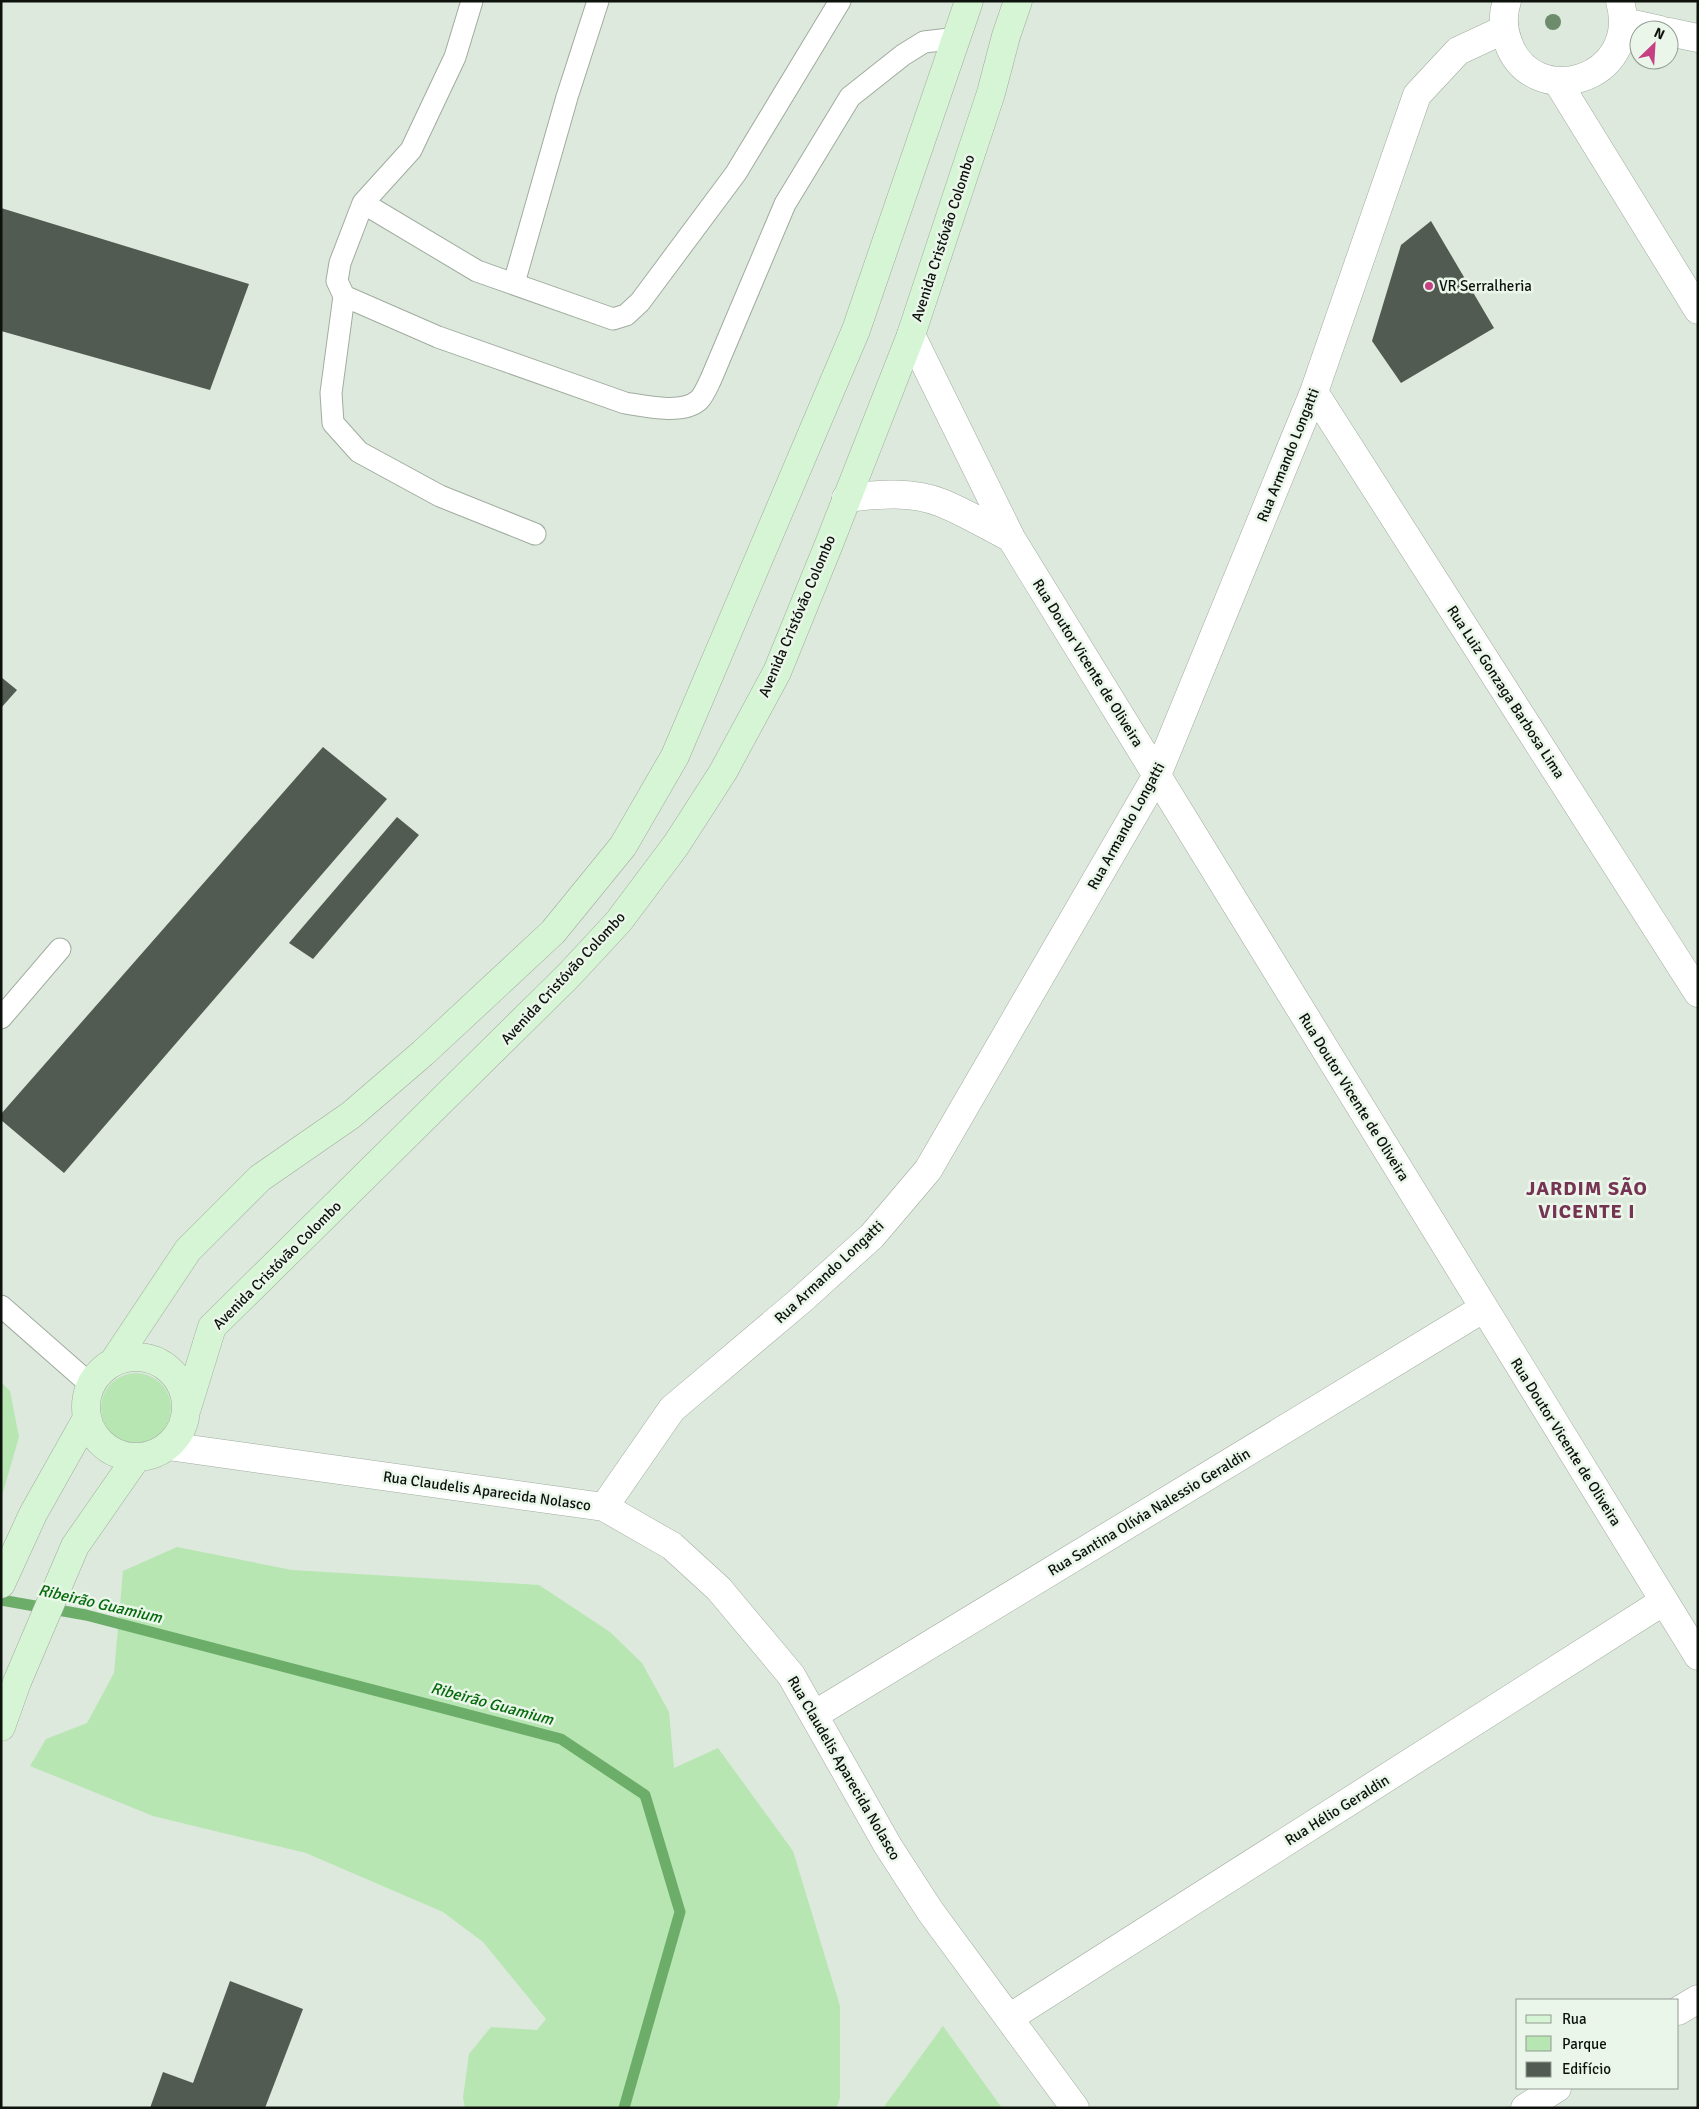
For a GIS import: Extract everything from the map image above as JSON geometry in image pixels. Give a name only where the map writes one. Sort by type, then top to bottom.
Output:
[{"type":"main road","points":[[114,1361],[139,1356],[152,1359],[164,1364],[180,1383],[185,1395],[187,1408],[185,1422],[178,1435],[168,1446],[154,1454],[137,1457],[120,1454],[105,1447],[94,1434],[87,1418],[86,1401],[91,1385],[100,1371],[114,1361],[188,1250],[260,1178],[351,1115],[423,1053],[539,946],[553,932],[623,846],[675,756],[856,330],[958,38],[969,1]]},
{"type":"main road","name":"Avenida Cristóvão Colombo","points":[[187,1408],[212,1327],[569,976],[618,921],[676,846],[723,772],[777,672],[911,335],[991,94],[1006,36],[1018,1]]},
{"type":"main road","points":[[1,1584],[34,1514],[87,1418]]},
{"type":"main road","points":[[1,1728],[17,1682],[75,1546],[137,1457]]},
{"type":"street","points":[[1507,1],[1504,10],[1503,30],[1510,48],[1522,65],[1538,76],[1557,81],[1577,80],[1596,72],[1611,59],[1621,42],[1622,12],[1639,20]]},
{"type":"street","name":"Rua Armando Longatti","points":[[604,1507],[672,1409],[802,1300],[872,1236],[928,1170],[1157,776],[1314,392],[1417,95],[1458,51],[1503,30]]},
{"type":"street","points":[[1679,34],[1698,38]]},
{"type":"street","points":[[1557,81],[1698,310]]},
{"type":"street","name":"Rua Doutor Vicente de Oliveira","points":[[911,335],[1011,538],[1698,1656]]},
{"type":"street","name":"Rua Luiz Gonzaga Barbosa Lima","points":[[1314,392],[1698,993]]},
{"type":"street","points":[[846,498],[891,494],[925,498],[941,502],[1011,538]]},
{"type":"street","name":"Rua Santina Olívia Nalessio Geraldin","points":[[814,1715],[1484,1308]]},
{"type":"street","name":"Rua Claudelis Aparecida Nolasco","points":[[168,1446],[604,1507],[672,1546],[719,1589],[792,1675],[888,1846],[930,1911],[1075,2108]]},
{"type":"street","name":"Rua Hélio Geraldin","points":[[1009,2018],[1664,1602]]},
{"type":"street","points":[[1679,2011],[1698,1999]]},
{"type":"street","points":[[1525,2108],[1555,2089]]},
{"type":"lane","points":[[472,1],[455,57],[411,150],[363,204],[340,263],[338,280],[344,296],[331,393],[333,423],[358,452],[440,496],[535,534]]},
{"type":"lane","points":[[514,283],[567,97],[598,1]]},
{"type":"lane","points":[[363,204],[477,271],[613,319],[626,315],[640,302],[736,173],[840,1]]},
{"type":"lane","points":[[344,296],[438,337],[625,402],[653,408],[683,407],[698,400],[711,379],[785,204],[850,97],[902,55],[924,42],[958,38]]},
{"type":"lane","points":[[1,1018],[60,949]]},
{"type":"lane","points":[[1,1306],[91,1385]]},
{"type":"green space","points":[[136,1373],[149,1376],[161,1383],[168,1395],[171,1408],[168,1421],[161,1433],[149,1440],[136,1443],[123,1440],[111,1433],[104,1421],[101,1408],[104,1395],[111,1383],[123,1376]]},
{"type":"green space","points":[[1,1382],[10,1391],[19,1437],[1,1499]]},
{"type":"green space","points":[[177,1547],[292,1570],[539,1585],[610,1632],[642,1663],[669,1712],[674,1768],[718,1748],[793,1851],[840,2006],[840,2098],[836,2108],[465,2108],[463,2098],[469,2054],[491,2027],[537,2030],[546,2019],[483,1942],[443,1912],[306,1853],[153,1816],[30,1766],[46,1739],[87,1723],[114,1673],[123,1571]]},
{"type":"green space","points":[[943,2026],[1002,2108],[883,2108]]},
{"type":"building","points":[[1,208],[249,284],[210,390],[1,331]]},
{"type":"building","name":"VR Serralheria","points":[[1431,221],[1494,328],[1401,383],[1372,341],[1401,245]]},
{"type":"building","points":[[1,677],[17,690],[1,708]]},
{"type":"building","points":[[323,747],[387,799],[64,1173],[1,1120],[1,1114]]},
{"type":"building","points":[[397,817],[419,835],[313,959],[289,943]]},
{"type":"building","points":[[230,1981],[303,2009],[265,2108],[150,2108],[163,2072],[193,2083]]},
{"type":"waterway","name":"Ribeirão Guamium","points":[[1,1600],[86,1615],[561,1739],[645,1795],[680,1912],[624,2108]]},
{"type":"place","name":"VR Serralheria","points":[[1429,286]]},
{"type":"district","name":"JARDIM SÃO VICENTE I","points":[[1587,1200]]}]
